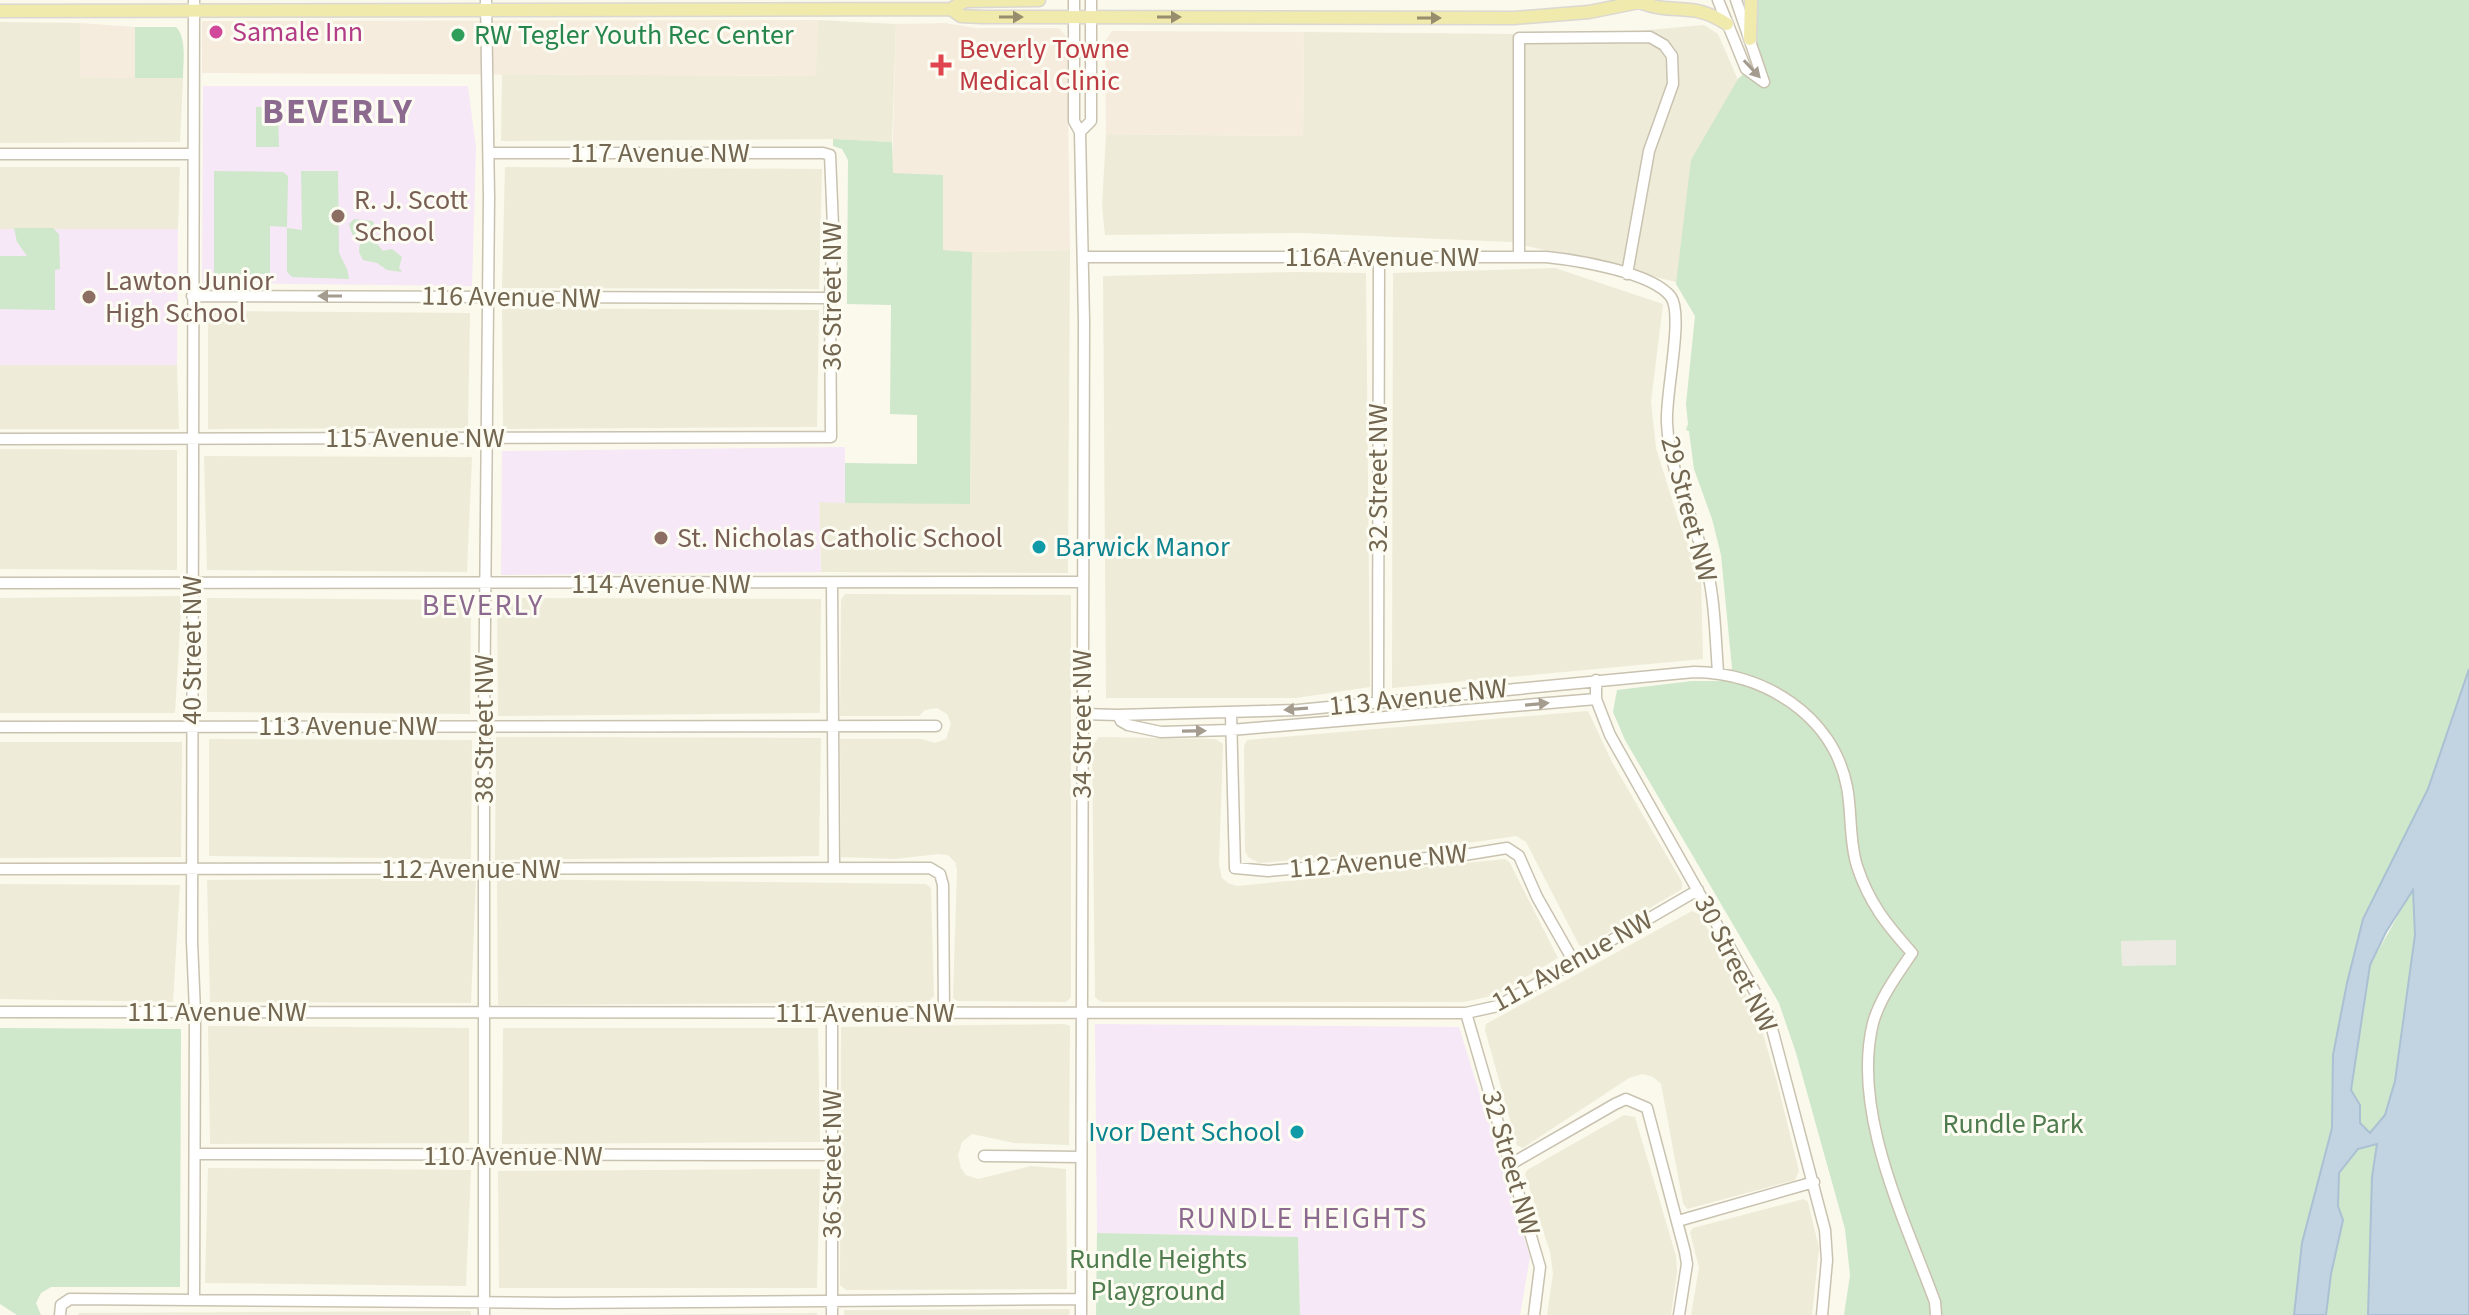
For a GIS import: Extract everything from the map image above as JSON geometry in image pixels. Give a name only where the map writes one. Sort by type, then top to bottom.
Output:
[{"type":"main road","points":[[0,11],[50,5],[781,5],[951,9],[965,1],[1039,0]]},
{"type":"main road","points":[[1750,39],[1751,0]]},
{"type":"main road","points":[[951,9],[961,16],[1514,18],[1589,12],[1644,1],[1653,7],[1698,7],[1712,12],[1727,24]]},
{"type":"street","name":"34 Street NW","points":[[1074,0],[1074,121],[1080,132],[1083,257],[1081,1315]]},
{"type":"street","name":"34 Street NW","points":[[1080,132],[1091,121],[1091,0]]},
{"type":"street","points":[[1718,0],[1746,69],[1764,82],[1736,0]]},
{"type":"street","name":"40 Street NW","points":[[194,5],[194,1299]]},
{"type":"street","name":"38 Street NW","points":[[484,1315],[484,726],[489,153],[486,5]]},
{"type":"street","points":[[1519,257],[1519,38],[1650,37],[1664,45],[1672,56],[1673,84],[1649,151],[1627,274]]},
{"type":"street","name":"117 Avenue NW","points":[[489,153],[830,155]]},
{"type":"street","points":[[0,154],[192,154]]},
{"type":"street","name":"36 Street NW","points":[[830,155],[833,226],[831,437]]},
{"type":"street","name":"116A Avenue NW","points":[[1083,257],[1519,257],[1581,261],[1657,286],[1673,299]]},
{"type":"street","name":"32 Street NW","points":[[1378,700],[1379,257]]},
{"type":"street","name":"116 Avenue NW","points":[[192,296],[830,298]]},
{"type":"street","name":"29 Street NW","points":[[1673,299],[1676,320],[1667,425],[1677,478],[1709,579],[1718,672]]},
{"type":"street","name":"115 Avenue NW","points":[[0,439],[831,437]]},
{"type":"street","name":"114 Avenue NW","points":[[0,583],[1082,582]]},
{"type":"street","points":[[832,584],[834,867]]},
{"type":"street","name":"113 Avenue NW","points":[[1082,714],[1231,714],[1298,710],[1596,680],[1718,672],[1757,682],[1784,696],[1808,716],[1828,739],[1840,762],[1847,787],[1856,862],[1864,885],[1879,916],[1912,953],[1880,1003],[1874,1021],[1869,1045],[1868,1085],[1878,1144],[1935,1302],[1936,1315]]},
{"type":"street","name":"30 Street NW","points":[[1596,680],[1596,699],[1610,735],[1769,1017],[1825,1230],[1827,1260],[1822,1315]]},
{"type":"street","name":"113 Avenue NW","points":[[1118,715],[1128,725],[1161,732],[1231,730],[1596,699]]},
{"type":"street","points":[[1231,714],[1231,730]]},
{"type":"street","name":"113 Avenue NW","points":[[0,727],[936,726]]},
{"type":"street","name":"112 Avenue NW","points":[[1231,730],[1235,868],[1268,871],[1464,855],[1507,848],[1519,856],[1537,897],[1574,962]]},
{"type":"street","name":"112 Avenue NW","points":[[0,869],[930,868],[940,874],[943,885],[944,1013]]},
{"type":"street","name":"111 Avenue NW","points":[[0,1012],[1466,1013],[1498,1006],[1698,890]]},
{"type":"street","name":"36 Street NW","points":[[832,1013],[832,1315]]},
{"type":"street","name":"32 Street NW","points":[[1466,1013],[1540,1267],[1534,1315]]},
{"type":"street","points":[[1511,1164],[1626,1099],[1647,1108],[1687,1264],[1679,1315]]},
{"type":"street","name":"110 Avenue NW","points":[[195,1154],[832,1155]]},
{"type":"street","points":[[984,1156],[1081,1157]]},
{"type":"street","points":[[1678,1221],[1814,1182]]},
{"type":"street","points":[[60,1315],[61,1305],[70,1299],[484,1302],[1081,1299]]},
{"type":"shaded area","points":[[818,20],[896,24],[892,142],[833,139],[501,141],[502,74],[815,76]]},
{"type":"shaded area","points":[[818,20],[816,76],[202,73],[202,21]]},
{"type":"shaded area","points":[[0,22],[80,23],[80,77],[183,78],[180,142],[0,143]]},
{"type":"shaded area","points":[[80,23],[135,27],[135,78],[80,77]]},
{"type":"shaded area","points":[[945,23],[975,28],[1059,28],[1067,37],[1070,250],[943,250],[892,173],[896,24]]},
{"type":"shaded area","points":[[1704,25],[1718,34],[1738,80],[1692,162],[1680,283],[1511,242],[1302,233],[1105,235],[1102,206],[1106,134],[1303,136],[1304,32],[1513,34],[1626,32]]},
{"type":"shaded area","points":[[1112,31],[1304,32],[1303,136],[1106,134],[1105,41]]},
{"type":"shaded area","name":"R. J. Scott School","points":[[203,86],[468,86],[476,148],[472,286],[202,283]]},
{"type":"shaded area","points":[[0,167],[180,167],[178,229],[0,229]]},
{"type":"shaded area","points":[[505,167],[822,169],[819,289],[502,288]]},
{"type":"shaded area","name":"Lawton Junior High School","points":[[0,229],[178,229],[177,365],[0,365]]},
{"type":"shaded area","points":[[1070,250],[1068,573],[821,572],[819,501],[970,504],[972,252]]},
{"type":"shaded area","points":[[1555,268],[1663,304],[1651,402],[1656,448],[1679,522],[1701,577],[1703,659],[1392,688],[1393,273]]},
{"type":"shaded area","points":[[1366,273],[1370,687],[1296,698],[1106,698],[1103,276]]},
{"type":"shaded area","points":[[502,308],[819,310],[817,427],[503,429]]},
{"type":"shaded area","points":[[208,311],[470,313],[468,428],[208,429]]},
{"type":"shaded area","points":[[0,365],[177,365],[179,429],[0,429]]},
{"type":"shaded area","name":"St. Nicholas Catholic School","points":[[845,447],[845,503],[819,502],[821,572],[501,575],[502,451]]},
{"type":"shaded area","points":[[0,449],[177,450],[177,570],[0,569]]},
{"type":"shaded area","points":[[204,456],[472,457],[467,572],[207,570]]},
{"type":"shaded area","points":[[845,594],[1071,595],[1071,997],[1066,1002],[957,1001],[953,998],[957,870],[955,862],[948,855],[895,859],[841,857],[840,739],[922,739],[935,743],[946,739],[951,724],[947,714],[937,708],[925,710],[919,716],[840,716],[841,600]]},
{"type":"shaded area","points":[[182,596],[175,713],[0,713],[0,598]]},
{"type":"shaded area","points":[[207,598],[471,600],[470,714],[207,712]]},
{"type":"shaded area","points":[[497,598],[821,599],[820,713],[498,716]]},
{"type":"shaded area","points":[[1588,711],[1612,762],[1682,882],[1682,889],[1584,947],[1579,945],[1526,842],[1516,836],[1427,849],[1259,863],[1248,857],[1245,851],[1244,746],[1247,740]]},
{"type":"shaded area","points":[[496,737],[821,738],[819,856],[495,860]]},
{"type":"shaded area","points":[[1099,737],[1216,739],[1223,744],[1219,865],[1222,878],[1228,883],[1237,886],[1505,859],[1510,863],[1558,958],[1496,995],[1464,1002],[1101,1002],[1095,997],[1092,746]]},
{"type":"shaded area","points":[[209,739],[472,740],[471,859],[209,856]]},
{"type":"shaded area","points":[[0,742],[182,742],[181,857],[0,858]]},
{"type":"shaded area","points":[[476,878],[471,1003],[210,1002],[207,880]]},
{"type":"shaded area","points":[[497,879],[926,884],[931,888],[934,996],[928,1002],[498,1005]]},
{"type":"shaded area","points":[[0,884],[180,885],[173,1002],[0,999]]},
{"type":"shaded area","points":[[1692,911],[1699,914],[1757,1013],[1799,1171],[1795,1180],[1687,1209],[1683,1203],[1661,1084],[1653,1077],[1642,1074],[1629,1078],[1523,1148],[1517,1145],[1485,1030],[1486,1024]]},
{"type":"shaded area","points":[[2176,940],[2176,965],[2122,967],[2121,941]]},
{"type":"shaded area","points":[[1095,1024],[1459,1027],[1530,1257],[1520,1315],[1300,1315],[1298,1237],[1097,1233]]},
{"type":"shaded area","points":[[208,1026],[469,1028],[469,1143],[210,1144]]},
{"type":"shaded area","points":[[1070,1026],[1069,1145],[1014,1143],[972,1134],[962,1142],[958,1155],[966,1175],[978,1179],[1031,1166],[1066,1169],[1067,1289],[846,1290],[840,1285],[841,1027]]},
{"type":"shaded area","points":[[503,1028],[818,1028],[820,1142],[502,1144]]},
{"type":"shaded area","points":[[1624,1115],[1635,1117],[1676,1256],[1671,1315],[1547,1315],[1553,1273],[1550,1252],[1525,1174],[1527,1170]]},
{"type":"shaded area","points":[[208,1168],[471,1170],[466,1286],[205,1283]]},
{"type":"shaded area","points":[[820,1169],[817,1288],[499,1288],[498,1171]]},
{"type":"shaded area","points":[[1804,1199],[1808,1202],[1819,1248],[1812,1315],[1691,1315],[1699,1268],[1690,1232],[1693,1228]]},
{"type":"shaded area","points":[[1070,1309],[1069,1315],[844,1315],[844,1310]]},
{"type":"shaded area","points":[[471,1311],[471,1315],[78,1315],[79,1313]]},
{"type":"shaded area","points":[[817,1313],[817,1315],[597,1315]]},
{"type":"green space","name":"Rundle Park","points":[[1756,0],[2469,0],[2469,669],[2428,789],[2363,919],[2333,1055],[2332,1128],[2302,1243],[2294,1315],[1844,1315],[1850,1275],[1845,1229],[1779,1003],[1625,740],[1613,712],[1617,690],[1692,681],[1729,681],[1732,668],[1721,555],[1694,469],[1689,431],[1686,430],[1695,316],[1676,284],[1691,160],[1738,79],[1755,63]],"holes":[[[2176,940],[2176,965],[2122,966],[2121,941]]]},
{"type":"green space","points":[[135,27],[176,27],[183,44],[183,78],[135,78]]},
{"type":"green space","points":[[256,107],[278,107],[279,147],[256,147]]},
{"type":"green space","points":[[833,139],[892,142],[893,173],[943,175],[943,250],[972,252],[970,504],[845,503],[845,463],[917,464],[917,415],[890,414],[891,305],[847,304],[848,160],[842,149],[833,146]]},
{"type":"green space","points":[[214,171],[283,172],[288,176],[287,227],[270,226],[270,274],[214,274]]},
{"type":"green space","points":[[301,171],[338,171],[339,253],[349,279],[292,277],[287,272],[287,228],[302,230]]},
{"type":"green space","points":[[354,219],[373,221],[377,230],[374,240],[383,251],[392,249],[402,257],[399,268],[402,272],[387,270],[377,263],[363,260],[359,252],[360,240],[352,234],[349,224]]},
{"type":"green space","points":[[14,228],[53,228],[59,234],[60,269],[55,270],[55,310],[0,309],[0,256],[27,256],[17,242]]},
{"type":"green space","points":[[2413,889],[2415,935],[2395,1081],[2385,1115],[2371,1133],[2360,1123],[2360,1105],[2351,1090],[2370,965]]},
{"type":"green space","points":[[0,1028],[181,1029],[180,1287],[51,1287],[41,1293],[36,1303],[41,1315],[17,1315],[0,1304]]},
{"type":"green space","points":[[2378,1144],[2372,1177],[2368,1315],[2326,1315],[2343,1220],[2338,1206],[2339,1173],[2358,1149]]},
{"type":"green space","name":"Rundle Heights Playground","points":[[1097,1233],[1298,1237],[1300,1315],[1096,1315]]},
{"type":"water","points":[[2469,669],[2469,1315],[2368,1315],[2372,1177],[2377,1144],[2358,1149],[2339,1173],[2338,1206],[2343,1220],[2326,1315],[2294,1315],[2302,1243],[2332,1128],[2333,1055],[2363,919],[2428,789]],"holes":[[[2413,890],[2415,935],[2395,1081],[2385,1115],[2370,1133],[2360,1123],[2360,1105],[2351,1090],[2370,965],[2386,932]]]},
{"type":"place","name":"Samale Inn","points":[[216,32]]},
{"type":"place","name":"RW Tegler Youth Rec Center","points":[[458,35]]},
{"type":"place","name":"Beverly Towne Medical Clinic","points":[[941,65]]},
{"type":"place","name":"R. J. Scott School","points":[[338,216]]},
{"type":"place","name":"Lawton Junior High School","points":[[89,297]]},
{"type":"place","name":"St. Nicholas Catholic School","points":[[661,538]]},
{"type":"place","name":"Barwick Manor","points":[[1039,547]]},
{"type":"place","name":"Ivor Dent School","points":[[1297,1132]]},
{"type":"district","name":"BEVERLY","points":[[338,111]]},
{"type":"district","name":"BEVERLY","points":[[483,605]]},
{"type":"district","name":"RUNDLE HEIGHTS","points":[[1303,1218]]}]
